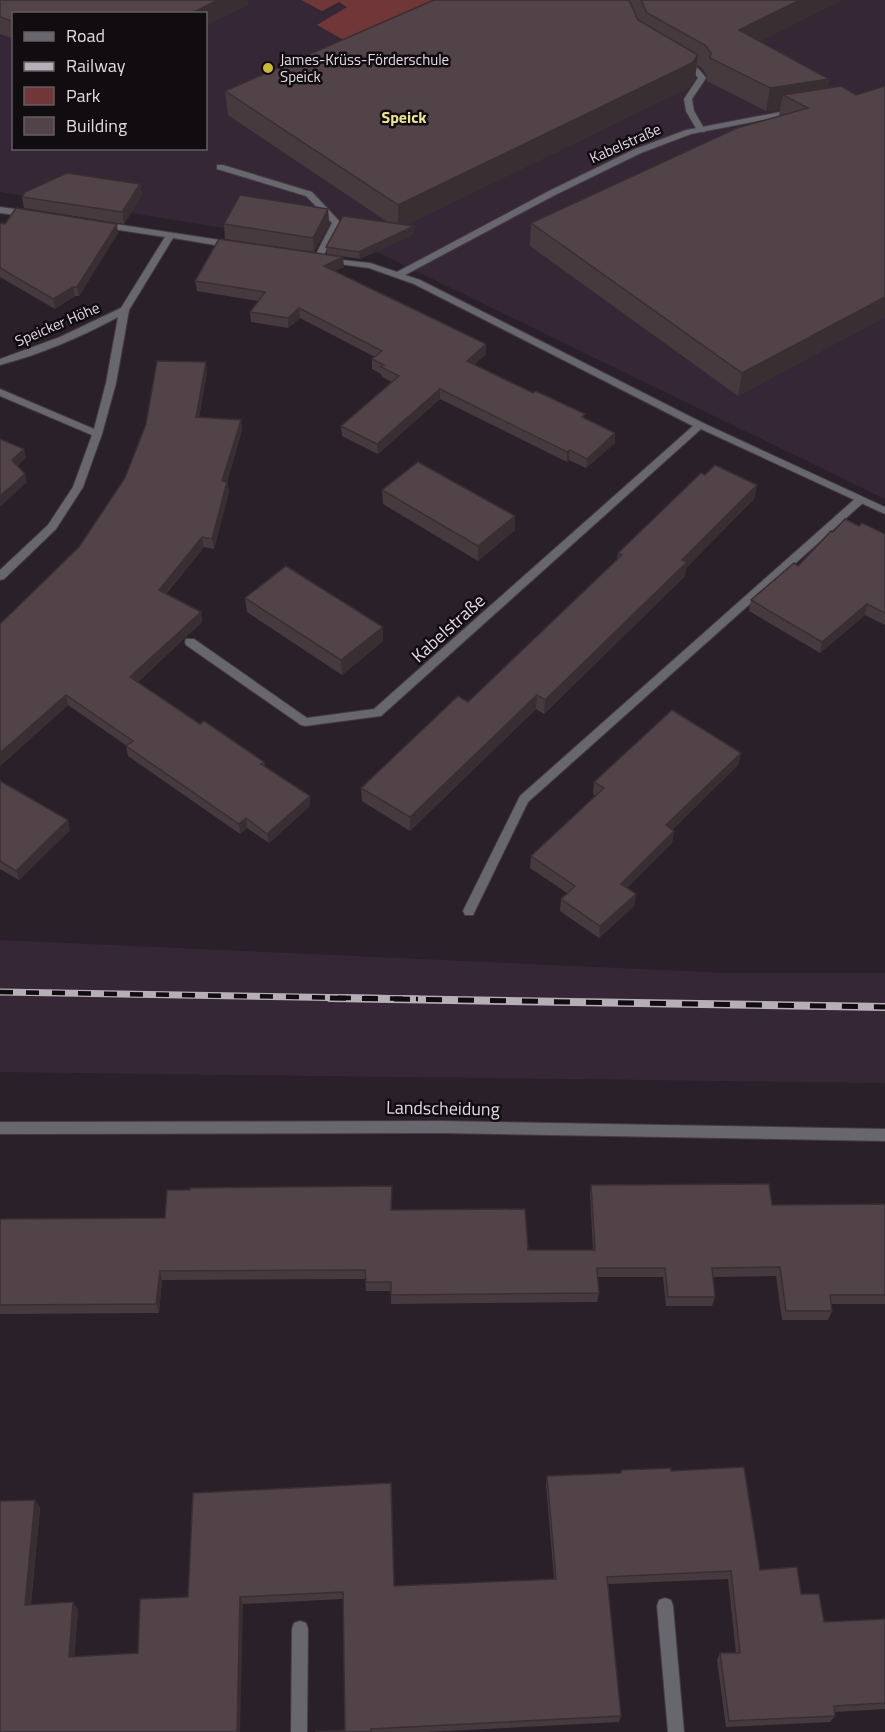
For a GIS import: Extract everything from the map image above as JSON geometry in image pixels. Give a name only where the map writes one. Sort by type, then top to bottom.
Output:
[{"type":"street","points":[[669,55],[698,72],[702,78],[688,99],[690,111],[701,130]]},
{"type":"street","name":"Kabelstraße","points":[[398,275],[627,156],[701,130],[803,110]]},
{"type":"street","points":[[220,167],[309,194],[337,223],[318,258]]},
{"type":"street","points":[[0,210],[41,216]]},
{"type":"street","points":[[95,224],[239,246]]},
{"type":"street","name":"Speicker Höhe","points":[[0,576],[52,527],[78,487],[97,434],[112,376],[123,310],[171,235]]},
{"type":"street","points":[[307,256],[370,266],[417,282],[700,425],[885,511]]},
{"type":"street","name":"Speicker Höhe","points":[[0,362],[44,349],[92,328],[123,310]]},
{"type":"street","points":[[0,392],[97,434]]},
{"type":"street","name":"Kabelstraße","points":[[190,642],[305,722],[377,713],[700,425]]},
{"type":"street","points":[[469,911],[524,799],[860,500]]},
{"type":"street","name":"Landscheidung","points":[[0,1128],[345,1125],[716,1130],[885,1135]]},
{"type":"street","points":[[665,1606],[676,1732]]},
{"type":"street","points":[[299,1732],[300,1629]]},
{"type":"shaded area","points":[[0,0],[885,0],[885,499],[379,253],[0,192]]},
{"type":"shaded area","points":[[0,940],[728,973],[885,973],[885,1083],[0,1072]]},
{"type":"green space","points":[[301,0],[483,0],[365,52],[317,25],[347,7],[339,2],[322,11]]},
{"type":"building","points":[[0,0],[218,0],[194,12],[12,12],[12,21],[0,17]]},
{"type":"building","points":[[434,0],[629,0],[638,20],[698,55],[692,63],[398,205],[225,91]]},
{"type":"building","points":[[641,0],[800,0],[739,30],[829,79],[770,88],[710,58],[711,53],[705,45],[647,13]]},
{"type":"building","points":[[841,86],[856,95],[885,86],[885,297],[742,373],[531,223],[737,128],[808,108],[783,95]]},
{"type":"building","points":[[67,173],[140,184],[122,212],[22,197],[25,192]]},
{"type":"building","points":[[240,195],[328,209],[313,238],[224,224]]},
{"type":"building","points":[[16,208],[117,224],[77,287],[53,299],[0,268],[0,223],[5,224]]},
{"type":"building","points":[[343,216],[414,226],[359,252],[326,247]]},
{"type":"building","points":[[219,239],[343,257],[324,266],[486,344],[467,361],[533,393],[536,391],[585,414],[582,417],[615,433],[587,459],[570,450],[567,452],[440,389],[377,444],[341,426],[399,376],[381,367],[384,365],[372,359],[382,351],[299,308],[288,318],[250,312],[265,292],[195,281]]},
{"type":"building","points":[[157,361],[206,362],[196,417],[241,420],[222,481],[227,482],[212,539],[202,537],[159,590],[201,612],[130,677],[200,724],[204,721],[264,762],[261,764],[310,796],[267,834],[246,818],[239,824],[126,746],[133,741],[66,695],[0,753],[0,624],[79,547],[125,478],[146,424]]},
{"type":"building","points":[[0,439],[24,449],[12,460],[25,474],[0,496]]},
{"type":"building","points":[[418,462],[515,516],[478,546],[382,490]]},
{"type":"building","points":[[715,465],[757,485],[682,560],[687,562],[545,700],[537,695],[410,817],[361,788],[458,696],[468,702],[622,555],[618,553],[701,473],[705,475]]},
{"type":"building","points":[[845,519],[859,526],[862,523],[885,534],[885,613],[867,604],[822,642],[751,600],[794,563],[798,566]]},
{"type":"building","points":[[286,566],[383,627],[341,660],[245,598]]},
{"type":"building","points":[[672,710],[741,753],[666,825],[674,831],[621,884],[636,894],[600,926],[561,899],[575,886],[531,856],[604,788],[594,782]]},
{"type":"building","points":[[0,781],[68,820],[16,871],[0,861]]},
{"type":"building","points":[[769,1184],[772,1205],[885,1204],[885,1295],[830,1295],[832,1311],[786,1311],[780,1267],[712,1268],[715,1297],[668,1297],[665,1268],[597,1268],[599,1293],[391,1295],[391,1282],[366,1282],[365,1270],[160,1271],[156,1304],[0,1305],[0,1219],[165,1218],[167,1190],[392,1186],[391,1210],[525,1209],[528,1250],[595,1250],[591,1185]]},
{"type":"building","points":[[744,1467],[760,1570],[797,1567],[801,1594],[819,1594],[824,1622],[885,1619],[885,1703],[834,1706],[835,1716],[729,1721],[720,1653],[740,1653],[731,1571],[607,1577],[621,1716],[371,1729],[371,1732],[315,1732],[345,1730],[343,1592],[240,1597],[237,1732],[0,1732],[0,1501],[35,1500],[25,1605],[73,1602],[69,1657],[138,1653],[140,1599],[188,1597],[193,1493],[391,1483],[394,1586],[556,1579],[547,1476],[621,1473],[622,1470],[671,1468],[671,1471]]},
{"type":"railway","points":[[0,992],[418,999]]},
{"type":"railway","points":[[330,998],[885,1007]]},
{"type":"place","name":"James-Krüss-Förderschule Speick","points":[[268,68]]},
{"type":"district","name":"Speick","points":[[404,117]]}]
